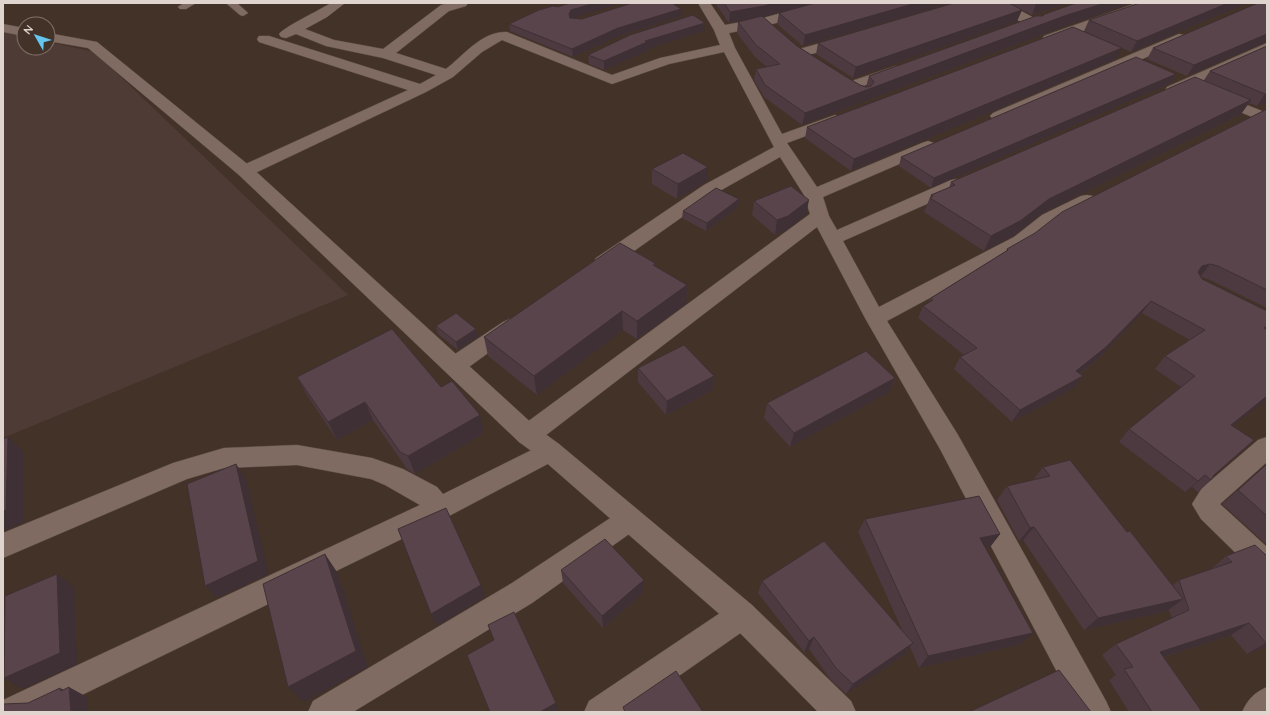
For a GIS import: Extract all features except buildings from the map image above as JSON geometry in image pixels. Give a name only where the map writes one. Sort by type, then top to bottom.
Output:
[{"type":"street","points":[[339,3],[323,14],[294,29],[267,40],[421,88]]},
{"type":"street","points":[[386,54],[445,8],[462,3]]},
{"type":"street","points":[[711,22],[764,22],[832,3]]},
{"type":"street","points":[[997,3],[1033,23]]},
{"type":"street","points":[[1039,42],[1149,3]]},
{"type":"street","points":[[1018,28],[1048,17]]},
{"type":"street","points":[[244,171],[448,74],[490,40],[501,34],[610,80],[615,80],[665,61],[717,49],[711,22]]},
{"type":"street","points":[[711,22],[780,145],[813,196],[820,216],[832,239],[876,318],[949,442],[1095,712]]},
{"type":"street","points":[[764,22],[775,31]]},
{"type":"street","points":[[3,28],[16,30]]},
{"type":"street","points":[[294,29],[331,43],[386,54],[448,74]]},
{"type":"street","points":[[1068,31],[1089,40]]},
{"type":"street","points":[[986,121],[1189,34]]},
{"type":"street","points":[[813,62],[796,49],[862,35]]},
{"type":"street","points":[[56,38],[92,45],[244,171],[528,435],[550,451],[742,615],[840,712]]},
{"type":"street","points":[[1159,96],[1180,80],[1267,47]]},
{"type":"street","points":[[1116,52],[1145,65]]},
{"type":"street","points":[[573,64],[592,55]]},
{"type":"street","points":[[851,86],[909,66]]},
{"type":"street","points":[[839,78],[868,96]]},
{"type":"street","points":[[1180,80],[1264,112]]},
{"type":"street","points":[[1236,125],[1264,112]]},
{"type":"street","points":[[588,273],[710,189],[780,145],[850,114]]},
{"type":"street","points":[[813,196],[943,139]]},
{"type":"street","points":[[832,239],[970,179]]},
{"type":"street","points":[[876,318],[1021,241],[1048,219],[1104,191]]},
{"type":"street","points":[[528,435],[820,216]]},
{"type":"street","points":[[454,366],[524,317]]},
{"type":"street","points":[[1267,446],[1211,496],[1205,504],[1210,511],[1267,565]]},
{"type":"street","points":[[13,712],[475,492],[550,451]]},
{"type":"street","points":[[3,546],[182,470],[224,458],[297,455],[372,469],[394,477],[428,495],[440,508]]},
{"type":"street","points":[[324,712],[522,593],[630,519]]},
{"type":"street","points":[[600,712],[742,615]]},
{"type":"street","points":[[1258,712],[1267,703]]},
{"type":"lane","points":[[231,3],[243,13]]},
{"type":"shaded area","points":[[3,32],[16,34],[16,56],[56,56],[56,44],[95,52],[348,295],[3,438]]}]
